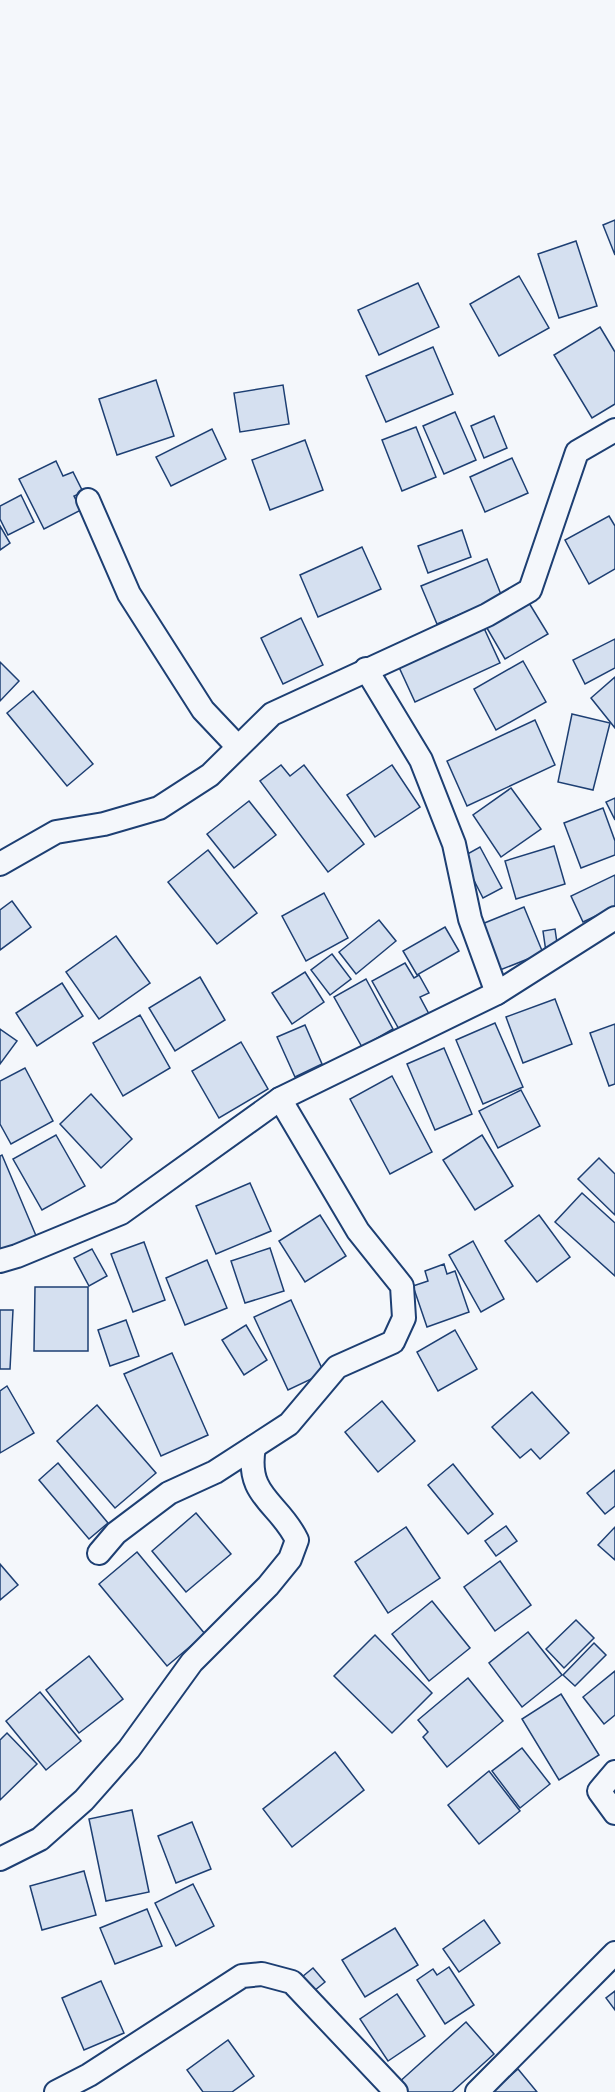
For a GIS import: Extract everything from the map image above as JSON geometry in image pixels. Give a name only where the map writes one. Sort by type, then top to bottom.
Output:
[{"type":"street","points":[[0,864],[56,832],[104,824],[159,808],[210,775],[272,714],[487,615],[530,590],[577,452],[615,430]]},
{"type":"street","points":[[88,500],[129,594],[203,710],[238,747]]},
{"type":"street","points":[[366,669],[421,760],[454,844],[470,919],[497,993]]},
{"type":"street","points":[[0,1261],[17,1257],[121,1213],[280,1099],[497,993],[615,918]]},
{"type":"street","points":[[99,1553],[116,1533],[169,1493],[215,1472],[289,1424],[337,1367],[393,1342],[404,1318],[402,1286],[358,1231],[280,1099]]},
{"type":"street","points":[[0,1859],[40,1839],[84,1800],[129,1749],[192,1662],[241,1615],[290,1559],[297,1540],[289,1524],[260,1495],[250,1466],[254,1447]]},
{"type":"street","points":[[615,1772],[599,1791],[615,1814]]},
{"type":"street","points":[[477,2092],[615,1953]]},
{"type":"street","points":[[56,2092],[89,2075],[242,1976],[262,1974],[292,1982],[396,2092]]},
{"type":"building","points":[[615,220],[615,255],[603,225]]},
{"type":"building","points":[[576,241],[597,306],[559,318],[538,254]]},
{"type":"building","points":[[519,276],[549,328],[499,356],[470,304]]},
{"type":"building","points":[[418,283],[439,327],[379,355],[358,310]]},
{"type":"building","points":[[600,327],[615,352],[615,404],[592,418],[554,355]]},
{"type":"building","points":[[433,347],[453,394],[386,422],[366,376]]},
{"type":"building","points":[[156,380],[174,436],[117,455],[99,399]]},
{"type":"building","points":[[283,385],[289,424],[240,432],[234,393]]},
{"type":"building","points":[[455,412],[476,460],[444,474],[423,426]]},
{"type":"building","points":[[494,416],[507,448],[484,458],[471,426]]},
{"type":"building","points":[[416,427],[436,477],[402,491],[382,440]]},
{"type":"building","points":[[212,429],[226,459],[171,486],[156,457]]},
{"type":"building","points":[[305,440],[323,490],[270,510],[252,460]]},
{"type":"building","points":[[512,458],[528,493],[485,512],[470,477]]},
{"type":"building","points":[[56,461],[63,476],[73,472],[83,492],[74,496],[81,510],[44,529],[19,479]]},
{"type":"building","points":[[21,495],[34,522],[8,535],[0,519],[0,506]]},
{"type":"building","points":[[609,516],[615,526],[615,569],[589,584],[565,540]]},
{"type":"building","points":[[0,526],[10,543],[0,550]]},
{"type":"building","points":[[462,530],[471,557],[428,573],[418,546]]},
{"type":"building","points":[[362,547],[381,589],[318,617],[300,575]]},
{"type":"building","points":[[487,559],[502,597],[437,624],[421,586]]},
{"type":"building","points":[[526,598],[548,634],[505,659],[484,623]]},
{"type":"building","points":[[301,618],[323,665],[283,684],[261,638]]},
{"type":"building","points":[[483,626],[500,663],[415,702],[398,665]]},
{"type":"building","points":[[615,639],[615,668],[585,684],[573,660]]},
{"type":"building","points":[[523,661],[546,702],[496,730],[474,689]]},
{"type":"building","points":[[0,662],[19,681],[0,701]]},
{"type":"building","points":[[615,677],[615,728],[591,698]]},
{"type":"building","points":[[33,691],[93,764],[67,786],[7,713]]},
{"type":"building","points":[[572,714],[610,723],[593,790],[558,782]]},
{"type":"building","points":[[535,720],[555,765],[467,806],[447,761]]},
{"type":"building","points":[[281,765],[290,776],[304,765],[364,844],[328,872],[260,781]]},
{"type":"building","points":[[392,765],[420,807],[375,837],[347,795]]},
{"type":"building","points":[[511,788],[541,829],[501,857],[473,815]]},
{"type":"building","points":[[615,798],[615,820],[606,802]]},
{"type":"building","points":[[249,801],[276,835],[234,868],[207,834]]},
{"type":"building","points":[[603,808],[615,841],[615,855],[581,868],[564,823]]},
{"type":"building","points":[[554,846],[565,884],[516,899],[505,861]]},
{"type":"building","points":[[480,847],[502,888],[483,898],[462,857]]},
{"type":"building","points":[[208,850],[257,913],[217,944],[168,882]]},
{"type":"building","points":[[615,875],[615,907],[583,922],[571,896]]},
{"type":"building","points":[[324,893],[348,938],[306,961],[282,916]]},
{"type":"building","points":[[12,901],[31,927],[0,950],[0,910]]},
{"type":"building","points":[[524,907],[543,953],[500,970],[482,924]]},
{"type":"building","points":[[379,920],[396,941],[356,974],[339,952]]},
{"type":"building","points":[[445,927],[459,951],[417,975],[403,951]]},
{"type":"building","points":[[555,929],[558,950],[546,952],[543,931]]},
{"type":"building","points":[[116,936],[150,983],[99,1019],[66,972]]},
{"type":"building","points":[[332,954],[351,979],[330,995],[311,970]]},
{"type":"building","points":[[405,963],[414,978],[419,975],[429,993],[420,997],[429,1014],[400,1031],[372,981]]},
{"type":"building","points":[[305,972],[324,1002],[292,1024],[272,993]]},
{"type":"building","points":[[200,977],[225,1020],[175,1051],[149,1008]]},
{"type":"building","points":[[366,979],[393,1029],[362,1047],[334,997]]},
{"type":"building","points":[[62,983],[83,1016],[37,1046],[16,1013]]},
{"type":"building","points":[[555,999],[572,1044],[523,1063],[506,1017]]},
{"type":"building","points":[[140,1015],[170,1068],[123,1096],[93,1043]]},
{"type":"building","points":[[495,1023],[523,1087],[483,1104],[456,1040]]},
{"type":"building","points":[[615,1024],[615,1084],[609,1086],[590,1033]]},
{"type":"building","points":[[305,1025],[322,1064],[295,1077],[277,1037]]},
{"type":"building","points":[[0,1029],[17,1041],[0,1064]]},
{"type":"building","points":[[241,1042],[268,1089],[219,1118],[192,1071]]},
{"type":"building","points":[[444,1048],[472,1114],[435,1130],[407,1064]]},
{"type":"building","points":[[25,1068],[53,1121],[11,1144],[0,1124],[0,1081]]},
{"type":"building","points":[[392,1076],[432,1152],[390,1174],[350,1099]]},
{"type":"building","points":[[521,1090],[540,1126],[498,1148],[479,1111]]},
{"type":"building","points":[[91,1094],[132,1139],[101,1168],[60,1124]]},
{"type":"building","points":[[56,1135],[85,1186],[42,1210],[13,1159]]},
{"type":"building","points":[[482,1135],[513,1186],[475,1210],[443,1160]]},
{"type":"building","points":[[2,1155],[37,1238],[0,1254],[0,1156]]},
{"type":"building","points":[[599,1158],[615,1174],[615,1215],[578,1179]]},
{"type":"building","points":[[250,1183],[271,1231],[216,1254],[196,1206]]},
{"type":"building","points":[[582,1193],[615,1223],[615,1276],[555,1222]]},
{"type":"building","points":[[320,1215],[346,1256],[305,1282],[279,1241]]},
{"type":"building","points":[[539,1215],[570,1257],[537,1282],[505,1241]]},
{"type":"building","points":[[473,1241],[504,1299],[481,1312],[449,1255]]},
{"type":"building","points":[[144,1242],[165,1300],[133,1312],[111,1254]]},
{"type":"building","points":[[270,1248],[284,1291],[245,1303],[231,1261]]},
{"type":"building","points":[[92,1249],[107,1276],[89,1286],[74,1258]]},
{"type":"building","points":[[207,1260],[227,1308],[185,1325],[166,1278]]},
{"type":"building","points":[[444,1264],[447,1274],[455,1271],[469,1312],[427,1327],[413,1286],[428,1281],[425,1271]]},
{"type":"building","points":[[35,1287],[88,1287],[88,1351],[34,1351]]},
{"type":"building","points":[[291,1300],[324,1373],[288,1390],[254,1317]]},
{"type":"building","points":[[0,1310],[13,1310],[10,1369],[0,1369]]},
{"type":"building","points":[[126,1320],[139,1356],[110,1366],[98,1330]]},
{"type":"building","points":[[246,1325],[267,1360],[244,1375],[222,1340]]},
{"type":"building","points":[[455,1330],[477,1369],[438,1391],[417,1352]]},
{"type":"building","points":[[172,1353],[208,1435],[161,1456],[124,1374]]},
{"type":"building","points":[[7,1386],[34,1433],[0,1453],[0,1391]]},
{"type":"building","points":[[532,1392],[569,1433],[540,1459],[531,1449],[520,1458],[492,1427]]},
{"type":"building","points":[[382,1401],[415,1441],[378,1472],[345,1432]]},
{"type":"building","points":[[97,1405],[156,1473],[115,1508],[57,1441]]},
{"type":"building","points":[[58,1463],[108,1523],[89,1539],[39,1480]]},
{"type":"building","points":[[453,1464],[493,1514],[468,1534],[428,1485]]},
{"type":"building","points":[[615,1470],[615,1506],[605,1514],[587,1493]]},
{"type":"building","points":[[196,1513],[231,1554],[186,1592],[152,1551]]},
{"type":"building","points":[[506,1526],[517,1541],[496,1556],[485,1541]]},
{"type":"building","points":[[406,1527],[440,1578],[388,1613],[355,1562]]},
{"type":"building","points":[[615,1527],[615,1560],[598,1545]]},
{"type":"building","points":[[137,1552],[205,1634],[167,1666],[99,1584]]},
{"type":"building","points":[[500,1561],[531,1605],[495,1631],[464,1587]]},
{"type":"building","points":[[0,1564],[18,1585],[0,1600]]},
{"type":"building","points":[[432,1601],[470,1648],[429,1681],[392,1634]]},
{"type":"building","points":[[576,1620],[594,1638],[564,1668],[546,1649]]},
{"type":"building","points":[[528,1632],[562,1675],[522,1707],[489,1663]]},
{"type":"building","points":[[375,1635],[432,1693],[392,1733],[334,1676]]},
{"type":"building","points":[[594,1643],[606,1655],[575,1686],[563,1675]]},
{"type":"building","points":[[89,1656],[123,1699],[79,1733],[46,1690]]},
{"type":"building","points":[[615,1671],[615,1715],[604,1724],[583,1697]]},
{"type":"building","points":[[468,1678],[503,1721],[447,1767],[423,1737],[428,1732],[418,1720]]},
{"type":"building","points":[[40,1692],[81,1741],[46,1770],[6,1721]]},
{"type":"building","points":[[561,1694],[599,1755],[559,1780],[522,1719]]},
{"type":"building","points":[[7,1733],[37,1764],[0,1800],[0,1740]]},
{"type":"building","points":[[522,1748],[550,1784],[520,1808],[492,1771]]},
{"type":"building","points":[[335,1752],[364,1790],[292,1847],[263,1809]]},
{"type":"building","points":[[489,1771],[520,1811],[479,1844],[448,1805]]},
{"type":"building","points":[[132,1810],[149,1892],[106,1901],[89,1819]]},
{"type":"building","points":[[192,1822],[211,1869],[176,1883],[158,1836]]},
{"type":"building","points":[[84,1871],[96,1915],[42,1930],[30,1886]]},
{"type":"building","points":[[193,1884],[214,1926],[176,1946],[155,1903]]},
{"type":"building","points":[[147,1909],[162,1946],[115,1964],[100,1928]]},
{"type":"building","points":[[484,1920],[500,1943],[459,1972],[443,1949]]},
{"type":"building","points":[[395,1928],[418,1965],[365,1997],[342,1960]]},
{"type":"building","points":[[449,1967],[474,2005],[445,2024],[417,1980],[433,1969],[437,1975]]},
{"type":"building","points":[[313,1968],[325,1982],[309,1995],[297,1981]]},
{"type":"building","points":[[101,1981],[124,2033],[84,2050],[62,1998]]},
{"type":"building","points":[[615,1991],[615,2010],[606,1998]]},
{"type":"building","points":[[397,1994],[425,2036],[388,2061],[360,2019]]},
{"type":"building","points":[[466,2022],[494,2054],[452,2092],[403,2092],[397,2084]]},
{"type":"building","points":[[228,2040],[254,2076],[232,2092],[203,2092],[187,2070]]},
{"type":"building","points":[[518,2069],[537,2092],[492,2092]]}]
